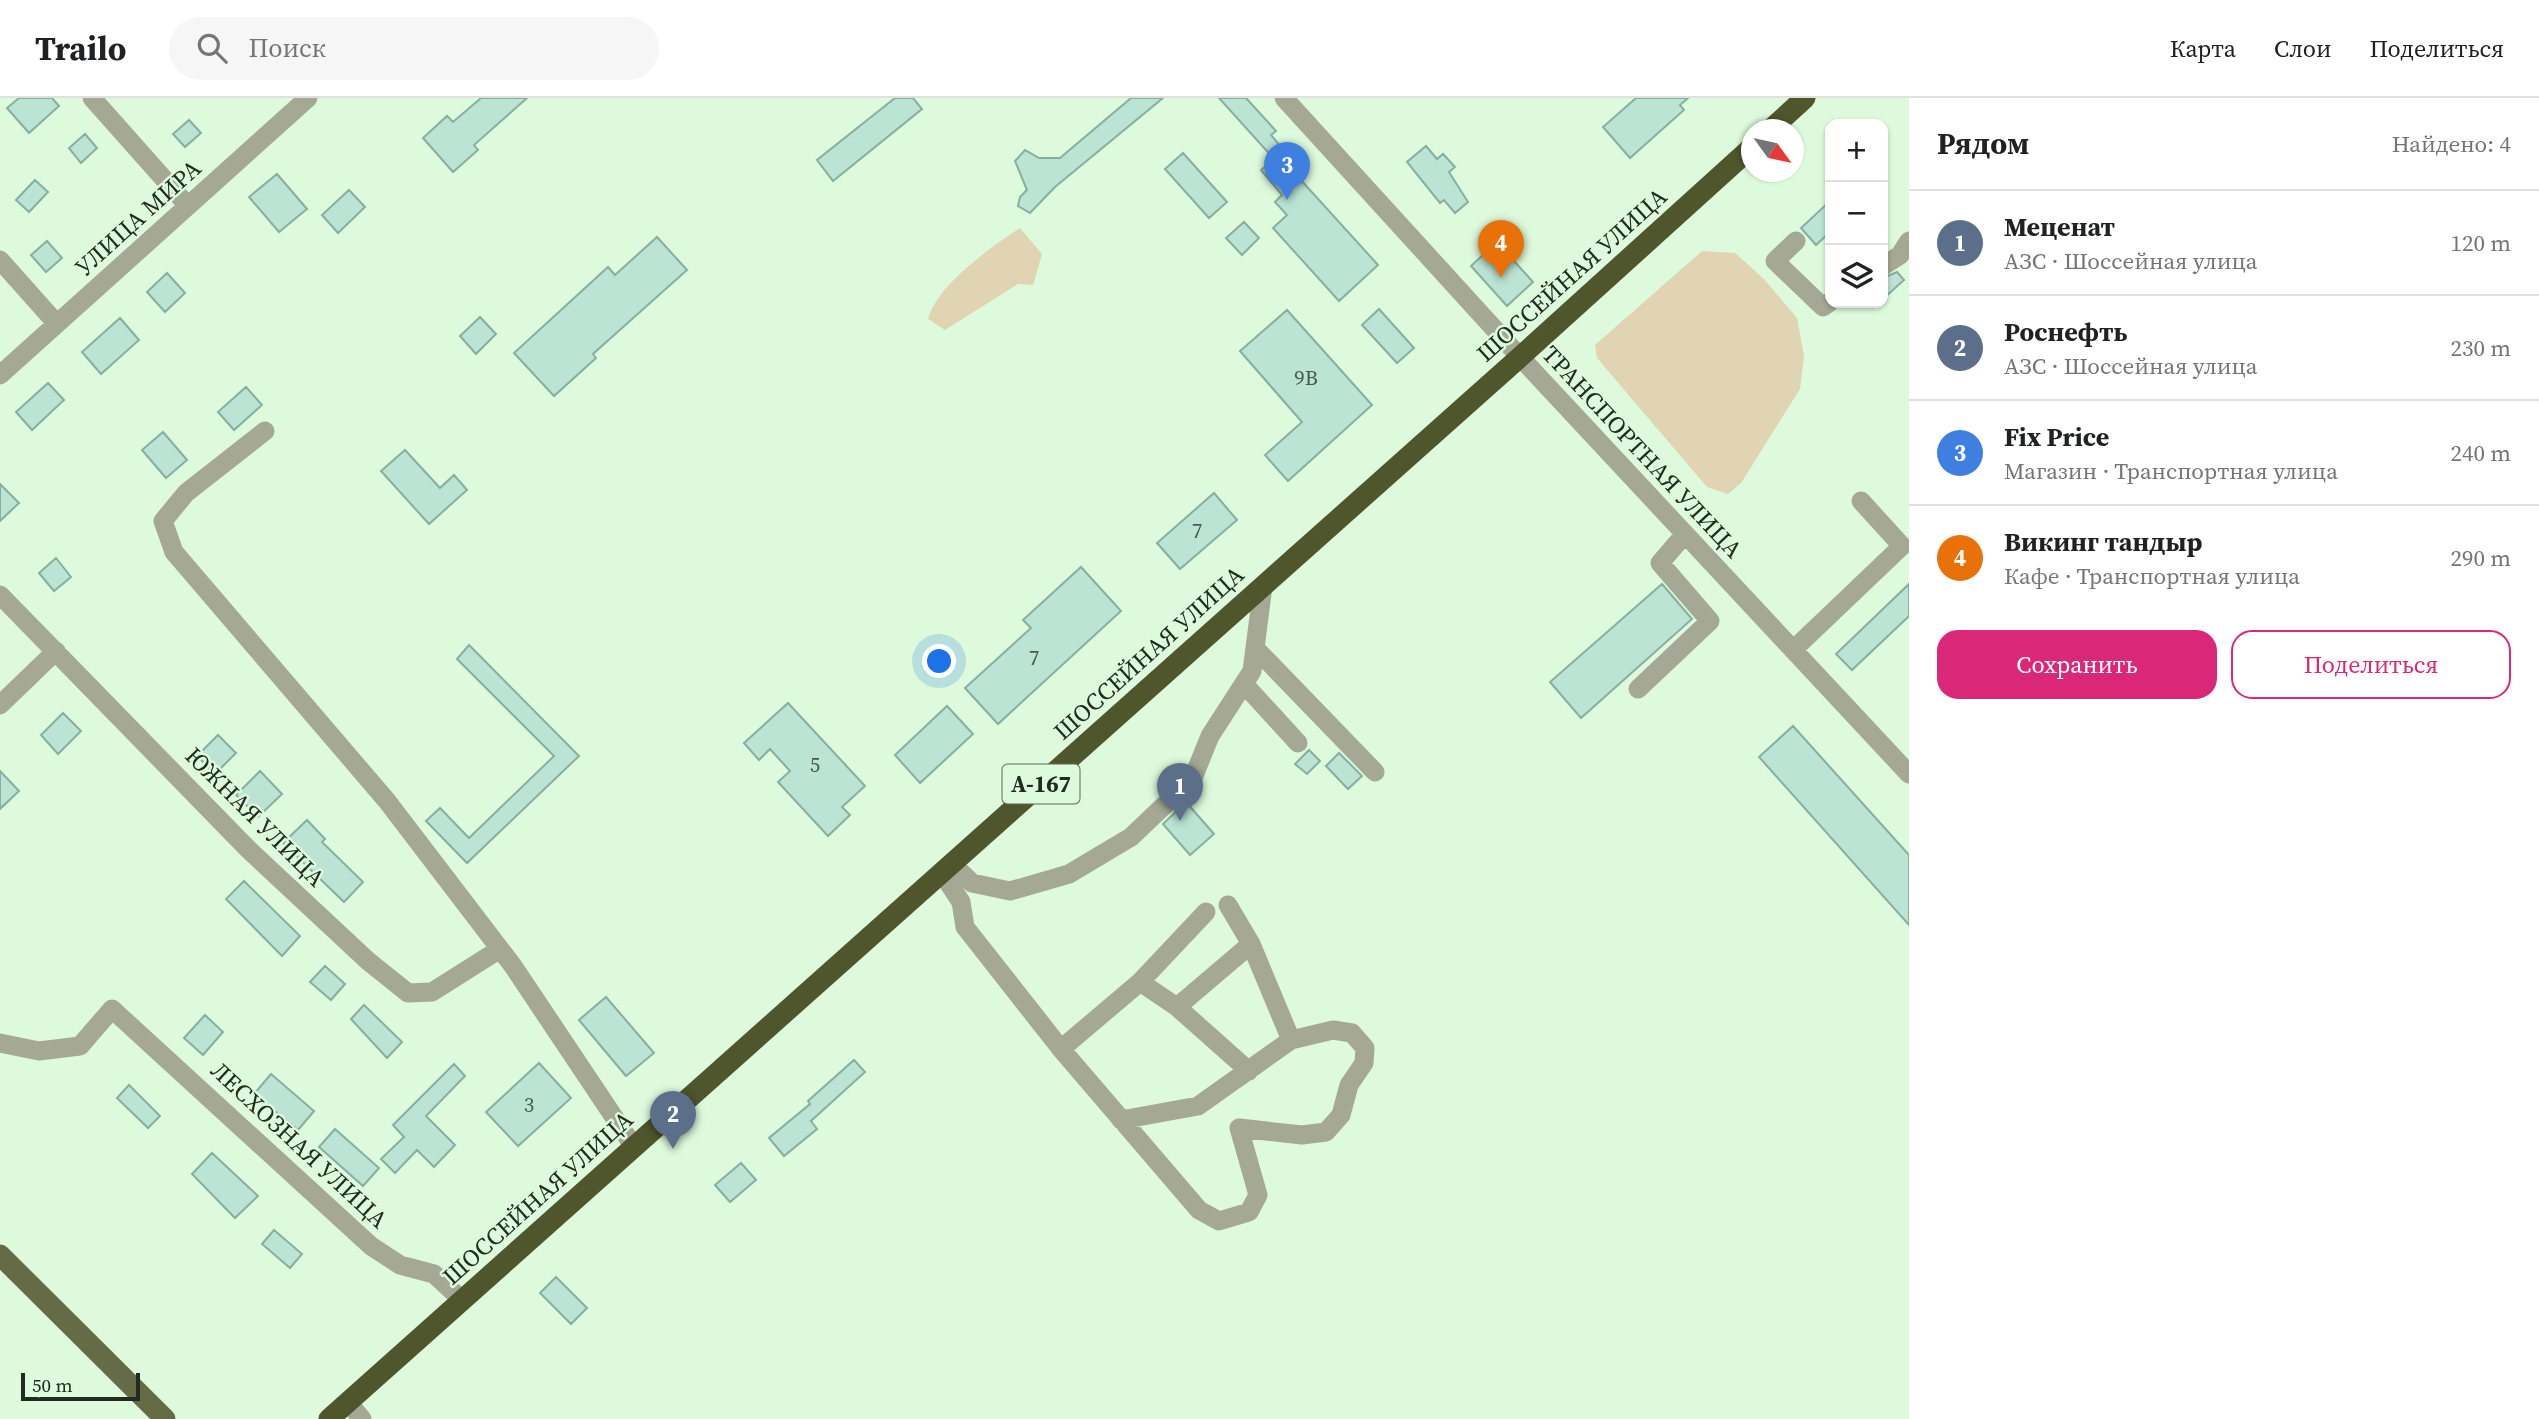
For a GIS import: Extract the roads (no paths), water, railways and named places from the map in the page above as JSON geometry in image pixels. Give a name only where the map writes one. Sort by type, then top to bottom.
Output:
[{"type":"highway","points":[[1782,119],[1805,98]]},
{"type":"highway","name":"ШОССЕЙНАЯ УЛИЦА","points":[[329,1419],[1264,586],[1741,156]]},
{"type":"main road","points":[[0,1255],[165,1419]]},
{"type":"street","points":[[92,98],[188,206]]},
{"type":"street","name":"УЛИЦА МИРА","points":[[0,375],[308,98]]},
{"type":"street","name":"ТРАНСПОРТНАЯ УЛИЦА","points":[[1284,98],[1520,357],[1909,774]]},
{"type":"street","points":[[1888,263],[1900,255],[1909,241]]},
{"type":"street","points":[[1796,242],[1775,261],[1825,306]]},
{"type":"street","points":[[0,260],[57,324]]},
{"type":"street","points":[[265,431],[186,493],[163,521],[174,552],[387,801],[500,949],[634,1147]]},
{"type":"street","points":[[1793,650],[1902,547],[1861,501]]},
{"type":"street","points":[[1639,689],[1710,621],[1660,563],[1685,534]]},
{"type":"street","points":[[947,868],[972,883],[1010,891],[1069,874],[1121,843],[1193,778],[1210,736],[1252,671],[1264,586]]},
{"type":"street","name":"ЮЖНАЯ УЛИЦА","points":[[0,595],[249,850],[368,961],[408,993],[432,992],[500,949]]},
{"type":"street","points":[[1255,648],[1375,772]]},
{"type":"street","points":[[0,705],[56,652]]},
{"type":"street","points":[[1244,684],[1298,743]]},
{"type":"street","points":[[947,868],[961,902],[965,927],[1061,1049],[1121,1119],[1199,1210],[1219,1221],[1249,1212],[1258,1195],[1239,1128],[1302,1135],[1326,1132],[1341,1115],[1349,1085],[1364,1063],[1365,1048],[1352,1032],[1333,1030],[1291,1040],[1198,1106],[1121,1119]]},
{"type":"street","points":[[1228,905],[1251,944],[1291,1040]]},
{"type":"street","points":[[1061,1049],[1140,982],[1206,912]]},
{"type":"street","points":[[1177,1007],[1251,944]]},
{"type":"street","points":[[1140,982],[1177,1007],[1249,1071]]},
{"type":"street","name":"ЛЕСХОЗНАЯ УЛИЦА","points":[[0,1043],[39,1051],[80,1046],[112,1009],[371,1246],[400,1265],[434,1274],[462,1300]]},
{"type":"street","points":[[348,1402],[362,1419]]},
{"type":"place","name":"Fix Price","points":[[1287,200]]},
{"type":"place","name":"Викинг тандыр","points":[[1501,278]]},
{"type":"place","name":"Меценат","points":[[1180,821]]},
{"type":"place","name":"Роснефть","points":[[673,1149]]}]
